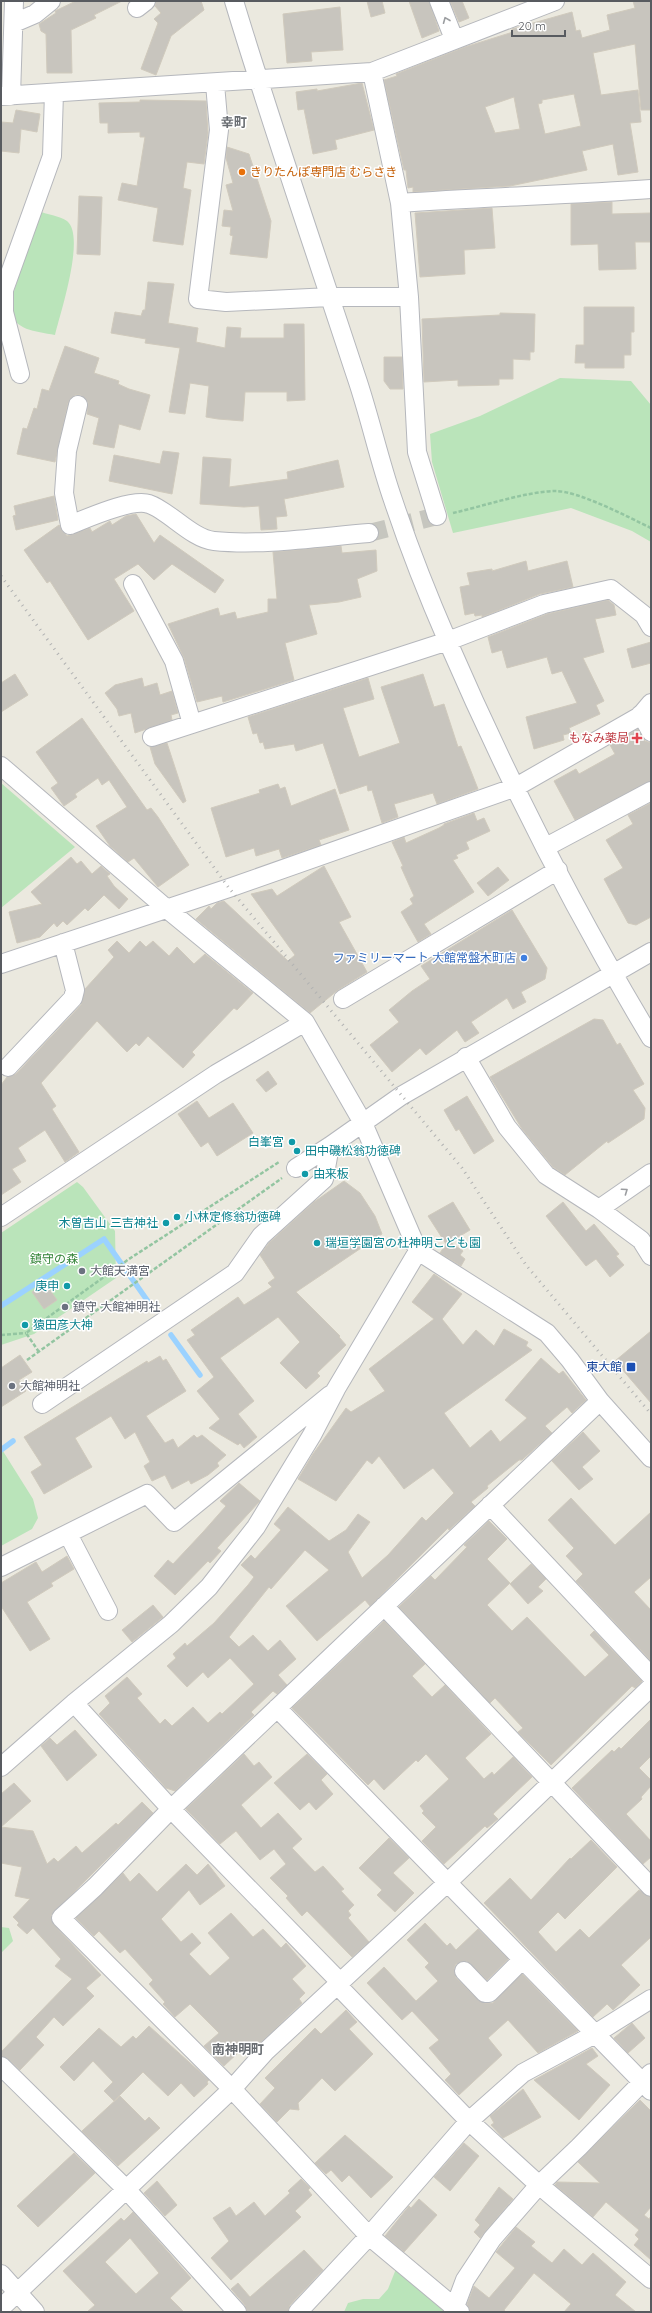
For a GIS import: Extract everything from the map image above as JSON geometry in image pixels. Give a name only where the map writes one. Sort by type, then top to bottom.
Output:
[{"type":"street","points":[[14,1],[14,23],[6,96],[215,84],[372,72],[555,1]]},
{"type":"street","points":[[14,23],[35,14],[51,1]]},
{"type":"street","points":[[234,1],[258,81],[358,382],[393,500],[448,641],[516,787],[546,847],[612,974],[651,1038]]},
{"type":"street","points":[[439,1],[454,39]]},
{"type":"street","points":[[372,72],[400,203],[409,297],[417,452],[437,516]]},
{"type":"street","points":[[215,84],[219,130],[198,299],[226,302],[330,296],[409,297]]},
{"type":"street","points":[[20,374],[4,312],[4,290],[52,156],[54,93]]},
{"type":"street","points":[[400,203],[496,196],[572,194],[651,189]]},
{"type":"street","points":[[78,405],[66,458],[64,493],[70,524],[126,504],[148,504],[185,528],[212,541],[253,542],[369,533]]},
{"type":"street","points":[[133,584],[174,661],[192,724]]},
{"type":"street","points":[[152,737],[448,641],[544,604],[611,589],[644,615],[651,627]]},
{"type":"street","points":[[1,964],[167,909],[516,787],[646,709],[651,732]]},
{"type":"street","points":[[1,766],[167,909],[305,1022],[363,1123],[418,1251],[547,1333],[570,1360],[600,1401],[651,1458]]},
{"type":"street","points":[[546,847],[651,791]]},
{"type":"street","points":[[343,999],[558,870]]},
{"type":"street","points":[[8,1067],[72,998],[75,990],[62,943]]},
{"type":"street","points":[[296,1168],[401,1096],[466,1057],[651,952]]},
{"type":"street","points":[[2,1214],[216,1074],[305,1022]]},
{"type":"street","points":[[466,1057],[507,1127],[546,1175],[599,1209],[641,1240],[651,1256]]},
{"type":"street","points":[[42,1404],[235,1273],[261,1236],[324,1179],[330,1146]]},
{"type":"street","points":[[599,1209],[651,1173]]},
{"type":"street","points":[[1,1767],[74,1702],[171,1624],[209,1587],[256,1527],[312,1435],[336,1389],[418,1251]]},
{"type":"street","points":[[1,1567],[148,1494],[174,1522],[336,1389]]},
{"type":"street","points":[[456,2311],[369,2236],[232,2089],[61,1918],[95,1887],[171,1809],[600,1401]]},
{"type":"street","points":[[490,1505],[651,1676]]},
{"type":"street","points":[[68,1534],[108,1611]]},
{"type":"street","points":[[384,1606],[651,1887]]},
{"type":"street","points":[[1,2308],[232,2089],[265,2052],[447,1883],[651,1687]]},
{"type":"street","points":[[74,1702],[171,1809],[340,1982],[340,1988],[469,2121],[539,2185],[651,2279]]},
{"type":"street","points":[[277,1708],[595,2034],[648,2082],[539,2185],[492,2239],[465,2280],[456,2299],[456,2311]]},
{"type":"street","points":[[464,1971],[485,1993],[488,1993],[522,1960]]},
{"type":"street","points":[[298,2312],[369,2236],[469,2121],[523,2073],[595,2034],[651,1999]]},
{"type":"street","points":[[1,2066],[126,2189],[237,2312]]},
{"type":"street","points":[[1,2274],[35,2312]]},
{"type":"path","points":[[437,516],[533,494],[556,491],[578,495],[651,528]]},
{"type":"path","points":[[1,1335],[26,1333],[129,1259],[289,1156],[296,1168],[27,1360]]},
{"type":"path","points":[[26,1333],[39,1352]]},
{"type":"green space","points":[[38,211],[57,216],[67,221],[72,229],[74,242],[70,276],[55,335],[33,331],[20,326],[15,321],[9,308]]},
{"type":"green space","points":[[560,378],[631,381],[651,405],[651,542],[632,531],[571,508],[453,533],[432,462],[430,434],[480,416]]},
{"type":"green space","points":[[1,783],[75,847],[1,908]]},
{"type":"green space","name":"鎮守の森","points":[[77,1182],[83,1187],[115,1231],[116,1278],[34,1334],[1,1345],[1,1233]]},
{"type":"green space","points":[[1,1448],[33,1499],[38,1518],[32,1529],[1,1546]]},
{"type":"green space","points":[[1,1927],[9,1928],[13,1941],[1,1953]]},
{"type":"green space","points":[[396,2269],[447,2312],[344,2312],[348,2303],[363,2299],[379,2299],[388,2289]]},
{"type":"building","points":[[76,1],[122,1],[94,15],[96,18],[71,30],[72,73],[47,73],[46,34],[41,31],[39,24],[56,13],[55,11]]},
{"type":"building","points":[[156,1],[201,1],[204,10],[171,36],[156,75],[141,69],[158,23],[154,19],[161,13],[155,6]]},
{"type":"building","points":[[367,1],[382,1],[385,13],[371,17]]},
{"type":"building","points":[[409,1],[429,1],[439,31],[422,38]]},
{"type":"building","points":[[450,1],[462,1],[469,18],[459,22]]},
{"type":"building","points":[[633,1],[651,1],[651,110],[641,110],[635,44],[593,53],[601,95],[638,90],[641,122],[630,123],[638,172],[618,175],[613,144],[582,151],[587,170],[510,186],[413,192],[413,187],[408,188],[406,170],[404,170],[384,80],[397,76],[396,74],[465,47],[513,32],[512,29],[572,12],[576,31],[580,30],[582,38],[610,30],[607,15],[635,8]],"holes":[[[574,94],[581,126],[545,134],[538,104],[542,103],[542,100]],[[514,97],[520,129],[495,133],[485,107]]]},
{"type":"building","points":[[340,7],[343,50],[311,52],[312,61],[287,63],[283,14]]},
{"type":"building","points":[[362,83],[374,130],[335,140],[337,149],[313,154],[304,109],[298,110],[296,92],[317,89],[317,91]]},
{"type":"building","points":[[140,100],[206,101],[208,133],[204,164],[187,162],[183,188],[191,190],[183,245],[153,241],[158,208],[118,200],[122,183],[137,186],[145,137],[140,137],[140,132],[108,133],[108,123],[100,123],[99,103],[140,102]]},
{"type":"building","points":[[16,110],[40,114],[37,132],[21,129],[19,153],[1,151],[1,122],[13,123]]},
{"type":"building","points":[[227,147],[249,154],[271,221],[267,258],[230,254],[233,236],[230,235],[231,227],[222,226],[224,210],[233,211],[226,185],[233,183],[226,158]]},
{"type":"building","points":[[79,196],[102,197],[100,255],[77,254]]},
{"type":"building","points":[[612,202],[612,214],[651,213],[651,242],[635,242],[636,269],[599,270],[598,244],[571,245],[571,204]]},
{"type":"building","points":[[492,208],[495,248],[464,250],[465,274],[420,277],[415,213]]},
{"type":"building","points":[[148,282],[174,284],[168,323],[198,328],[196,342],[225,348],[227,327],[241,328],[240,338],[284,338],[284,324],[304,324],[305,400],[287,401],[287,392],[245,392],[243,421],[218,419],[206,417],[209,386],[190,383],[185,414],[169,412],[180,348],[145,343],[146,339],[111,333],[115,312],[141,316],[143,310],[145,310]]},
{"type":"building","points":[[584,307],[634,307],[634,332],[631,332],[631,355],[624,355],[624,368],[585,368],[585,363],[575,363],[576,345],[584,345]]},
{"type":"building","points":[[500,313],[535,314],[534,352],[530,352],[530,360],[513,359],[513,379],[499,379],[499,385],[458,386],[458,380],[424,382],[422,319],[500,315]]},
{"type":"building","points":[[65,346],[99,358],[94,373],[119,381],[118,384],[129,389],[150,395],[140,430],[119,424],[114,448],[93,444],[99,418],[87,414],[88,402],[81,395],[75,395],[68,403],[55,462],[17,454],[23,428],[27,429],[34,408],[37,409],[42,389],[49,391]]},
{"type":"building","points":[[384,357],[402,357],[403,389],[390,389],[384,381]]},
{"type":"building","points":[[163,451],[179,453],[172,494],[109,481],[114,455],[160,464]]},
{"type":"building","points":[[203,457],[231,459],[229,487],[288,479],[287,472],[338,460],[344,487],[284,499],[287,516],[276,517],[277,529],[261,530],[259,506],[244,507],[200,504]]},
{"type":"building","points":[[54,496],[58,520],[16,530],[13,516],[16,515],[14,506]]},
{"type":"building","points":[[136,514],[154,543],[160,535],[224,580],[215,593],[172,564],[154,580],[138,564],[114,579],[134,611],[88,640],[50,581],[47,583],[24,550],[59,525],[67,536],[90,528],[92,532],[110,521],[112,525],[126,516]]},
{"type":"building","points":[[341,546],[342,553],[376,550],[377,571],[357,579],[361,597],[339,602],[309,605],[317,634],[285,643],[294,680],[223,702],[222,696],[197,702],[184,658],[168,624],[218,608],[220,616],[235,612],[237,619],[268,612],[268,599],[277,599],[273,552]]},
{"type":"building","points":[[526,561],[528,571],[567,561],[573,587],[540,594],[482,617],[482,615],[475,616],[474,613],[465,615],[460,587],[470,585],[467,573],[492,569],[492,571]]},
{"type":"building","points":[[608,600],[614,605],[616,615],[595,619],[604,652],[583,658],[604,701],[596,705],[600,714],[569,728],[571,733],[563,735],[564,740],[534,749],[526,717],[577,703],[562,671],[552,674],[547,657],[507,668],[502,650],[492,653],[488,637],[547,614]]},
{"type":"building","points":[[651,642],[651,663],[632,668],[627,649]]},
{"type":"building","points":[[15,674],[28,695],[1,712],[1,683]]},
{"type":"building","points":[[423,674],[434,707],[444,704],[458,747],[461,746],[478,789],[437,804],[433,793],[394,804],[398,817],[382,823],[372,790],[368,791],[367,785],[340,794],[323,743],[296,751],[294,744],[265,749],[263,742],[260,743],[257,733],[253,734],[248,717],[368,678],[374,699],[343,708],[359,757],[400,743],[381,687]]},
{"type":"building","points":[[142,678],[144,687],[157,683],[160,695],[172,691],[178,713],[171,715],[172,720],[135,733],[131,713],[119,716],[117,709],[105,693],[115,685]]},
{"type":"building","points":[[82,718],[147,810],[151,808],[158,817],[189,865],[158,887],[134,858],[128,862],[110,846],[96,826],[127,807],[109,780],[102,785],[98,778],[75,794],[77,797],[64,806],[51,788],[58,783],[36,752]]},
{"type":"building","points":[[638,729],[645,741],[651,743],[651,781],[575,820],[554,781],[576,769],[579,774],[615,754],[610,745]]},
{"type":"building","points":[[167,743],[186,801],[183,803],[155,764],[150,747]]},
{"type":"building","points":[[278,784],[280,789],[285,787],[291,806],[335,789],[349,830],[319,840],[321,845],[282,858],[279,849],[256,856],[254,848],[226,857],[211,808],[260,793],[259,790]]},
{"type":"building","points":[[651,803],[651,917],[636,925],[628,923],[604,879],[623,868],[606,840],[633,824],[628,815]]},
{"type":"building","points":[[474,813],[477,821],[484,818],[490,831],[466,842],[469,849],[456,855],[458,858],[453,860],[474,892],[424,924],[431,934],[418,942],[401,912],[413,904],[410,899],[414,896],[392,842],[404,837],[406,843],[439,828],[444,824]]},
{"type":"building","points":[[71,857],[77,864],[81,861],[92,874],[101,866],[110,874],[107,876],[114,886],[128,899],[119,909],[104,895],[88,911],[85,908],[67,925],[63,921],[57,927],[54,923],[40,937],[17,943],[9,912],[42,904],[31,892]]},
{"type":"building","points":[[324,866],[351,917],[339,922],[367,972],[338,990],[310,1013],[196,919],[209,906],[211,909],[217,903],[224,901],[288,961],[295,955],[251,894],[272,889],[277,896]]},
{"type":"building","points":[[498,867],[509,880],[488,896],[477,883]]},
{"type":"building","points":[[512,910],[547,968],[545,979],[521,992],[526,1002],[513,1009],[507,998],[471,1022],[479,1033],[465,1042],[457,1030],[426,1055],[420,1048],[392,1072],[370,1045],[399,1022],[389,1010],[412,991],[430,979],[421,966]]},
{"type":"building","points":[[117,941],[129,953],[140,941],[146,947],[153,941],[169,956],[177,947],[194,964],[205,954],[253,993],[237,1010],[234,1008],[192,1052],[195,1055],[183,1068],[148,1036],[139,1046],[136,1043],[127,1052],[97,1021],[41,1083],[56,1106],[52,1109],[79,1152],[65,1162],[45,1130],[18,1148],[26,1161],[12,1169],[21,1182],[1,1195],[1,1085],[7,1077],[16,1074],[81,1005],[85,989],[114,957],[108,950]]},
{"type":"building","points":[[594,1019],[603,1020],[617,1045],[620,1043],[644,1084],[633,1090],[645,1108],[644,1119],[608,1143],[607,1141],[565,1175],[553,1167],[522,1129],[490,1077]]},
{"type":"building","points":[[268,1071],[277,1084],[266,1092],[256,1080]]},
{"type":"building","points":[[467,1096],[494,1141],[474,1154],[459,1129],[456,1131],[444,1110]]},
{"type":"building","points":[[197,1101],[209,1118],[233,1103],[253,1133],[217,1156],[208,1142],[201,1147],[178,1114]]},
{"type":"building","points":[[344,1181],[360,1193],[375,1216],[382,1234],[296,1292],[340,1336],[339,1337],[346,1345],[317,1373],[320,1376],[306,1389],[280,1363],[300,1342],[278,1317],[220,1358],[254,1401],[238,1414],[257,1437],[244,1448],[240,1443],[238,1445],[209,1428],[220,1419],[197,1391],[214,1377],[187,1340],[195,1335],[191,1330],[238,1297],[244,1305],[272,1287],[268,1283],[275,1278],[260,1255],[269,1243],[314,1202]]},
{"type":"building","points":[[453,1202],[470,1230],[450,1242],[463,1251],[460,1255],[465,1259],[461,1266],[440,1253],[446,1244],[428,1216]]},
{"type":"building","points":[[563,1202],[586,1231],[594,1224],[619,1254],[616,1256],[624,1265],[610,1277],[596,1259],[586,1266],[546,1216]]},
{"type":"building","points":[[434,1274],[462,1294],[442,1319],[463,1345],[476,1330],[494,1346],[504,1329],[528,1342],[526,1346],[532,1350],[444,1413],[470,1448],[491,1430],[500,1442],[527,1418],[505,1400],[541,1358],[559,1374],[563,1371],[586,1400],[572,1413],[567,1407],[545,1426],[552,1433],[522,1460],[519,1460],[487,1486],[488,1488],[471,1502],[475,1506],[449,1530],[448,1528],[370,1606],[365,1600],[317,1641],[286,1606],[329,1570],[305,1550],[271,1589],[269,1587],[229,1637],[239,1647],[253,1635],[268,1651],[280,1640],[296,1659],[278,1675],[287,1685],[277,1694],[273,1691],[251,1712],[254,1715],[175,1791],[166,1788],[99,1714],[110,1703],[105,1696],[127,1677],[142,1694],[137,1698],[160,1724],[165,1719],[172,1726],[193,1707],[208,1723],[220,1712],[222,1714],[254,1684],[230,1658],[208,1678],[203,1672],[187,1687],[167,1666],[176,1658],[173,1654],[185,1643],[187,1646],[214,1623],[248,1585],[254,1577],[241,1565],[251,1555],[255,1559],[281,1530],[274,1524],[288,1507],[329,1541],[346,1530],[358,1514],[370,1522],[348,1552],[362,1578],[388,1555],[422,1517],[426,1521],[454,1493],[433,1468],[404,1489],[379,1456],[372,1464],[367,1460],[336,1501],[298,1479],[313,1454],[346,1408],[351,1412],[385,1391],[369,1369],[434,1319],[412,1302]]},
{"type":"building","points":[[45,1283],[57,1300],[44,1309],[32,1292]]},
{"type":"building","points":[[651,1331],[651,1403],[615,1361]]},
{"type":"building","name":"大館神明社","points":[[20,1355],[32,1372],[19,1380],[26,1391],[1,1407],[1,1368]]},
{"type":"building","points":[[160,1356],[163,1361],[166,1359],[186,1391],[146,1416],[165,1443],[173,1439],[178,1448],[194,1435],[197,1438],[202,1435],[226,1455],[217,1463],[219,1466],[208,1475],[191,1484],[189,1480],[172,1489],[165,1475],[152,1481],[144,1466],[150,1462],[135,1432],[125,1439],[111,1416],[75,1438],[92,1467],[44,1494],[31,1472],[42,1465],[24,1437],[147,1361],[148,1363]]},
{"type":"building","points":[[583,1432],[600,1451],[582,1467],[593,1479],[579,1490],[552,1461]]},
{"type":"building","points":[[239,1483],[260,1501],[217,1548],[221,1551],[210,1563],[208,1561],[175,1595],[154,1576],[168,1560],[173,1564],[203,1532],[226,1506],[220,1501]]},
{"type":"building","points":[[571,1498],[615,1545],[651,1512],[651,1577],[634,1592],[651,1610],[651,1661],[576,1581],[583,1574],[566,1556],[574,1548],[548,1520]]},
{"type":"building","points":[[489,1521],[507,1539],[487,1559],[510,1583],[487,1605],[512,1631],[527,1617],[585,1677],[609,1655],[590,1635],[594,1631],[642,1681],[635,1688],[632,1686],[551,1765],[518,1732],[523,1728],[495,1698],[490,1703],[399,1607],[431,1576],[435,1580],[467,1547],[464,1545]]},
{"type":"building","points":[[67,1556],[74,1569],[51,1583],[53,1586],[27,1602],[50,1639],[30,1651],[1,1606],[1,1583],[36,1562],[42,1572]]},
{"type":"building","points":[[531,1564],[546,1579],[538,1587],[543,1591],[528,1604],[510,1584]]},
{"type":"building","points":[[153,1605],[163,1617],[132,1642],[122,1630]]},
{"type":"building","points":[[384,1621],[425,1664],[412,1676],[432,1697],[445,1685],[491,1734],[465,1758],[484,1779],[492,1772],[494,1775],[513,1757],[532,1777],[493,1814],[498,1819],[487,1828],[485,1826],[444,1864],[422,1841],[436,1827],[422,1813],[424,1811],[420,1806],[449,1779],[426,1754],[418,1762],[416,1760],[384,1790],[374,1779],[368,1785],[292,1708]]},
{"type":"building","points":[[651,1719],[651,1756],[639,1768],[651,1780],[651,1786],[641,1797],[642,1799],[626,1814],[651,1841],[651,1857],[643,1864],[572,1788],[612,1750],[614,1752],[619,1747],[621,1749]]},
{"type":"building","points":[[75,1730],[97,1755],[67,1781],[41,1746],[50,1738],[57,1745]]},
{"type":"building","points":[[244,1754],[254,1766],[259,1762],[272,1777],[241,1805],[261,1828],[278,1813],[302,1839],[292,1848],[315,1872],[323,1866],[344,1889],[341,1891],[354,1905],[348,1911],[351,1915],[348,1918],[369,1942],[352,1957],[307,1911],[302,1916],[286,1898],[288,1896],[270,1878],[286,1864],[274,1849],[260,1860],[236,1831],[220,1844],[186,1809]]},
{"type":"building","points":[[307,1754],[327,1774],[321,1780],[333,1794],[316,1810],[309,1802],[300,1810],[274,1783]]},
{"type":"building","points":[[14,1783],[31,1801],[1,1827],[1,1794]]},
{"type":"building","points":[[142,1802],[153,1813],[51,1915],[54,1925],[101,1975],[86,1988],[94,1996],[63,2026],[54,2017],[36,2037],[44,2045],[20,2070],[8,2059],[2,2056],[1,2052],[72,1979],[55,1966],[61,1959],[33,1928],[27,1934],[17,1925],[19,1923],[13,1917],[30,1899],[15,1896],[22,1867],[1,1863],[1,1827],[33,1831],[47,1864],[54,1858],[58,1862],[76,1846],[82,1853],[116,1823],[118,1825]]},
{"type":"building","points":[[389,1838],[409,1858],[393,1873],[414,1893],[395,1912],[377,1895],[382,1890],[359,1868]]},
{"type":"building","points":[[591,1840],[617,1867],[565,1919],[558,1912],[538,1932],[556,1952],[580,1929],[589,1938],[639,1890],[651,1897],[651,1937],[621,1965],[640,1985],[613,2010],[607,2004],[593,2017],[484,1903],[510,1878],[531,1900],[570,1858],[571,1859]]},
{"type":"building","points":[[186,1864],[197,1875],[208,1864],[225,1886],[200,1905],[189,1890],[161,1919],[181,1942],[192,1933],[201,1943],[189,1954],[210,1976],[230,1958],[208,1933],[231,1913],[253,1937],[263,1929],[281,1948],[286,1943],[306,1966],[292,1979],[305,1993],[299,1999],[302,2003],[249,2054],[243,2048],[224,2066],[204,2046],[219,2033],[190,2004],[175,2017],[163,2004],[165,2002],[149,1984],[153,1980],[125,1949],[120,1953],[99,1931],[94,1936],[76,1918],[123,1873],[130,1882],[139,1873],[157,1892]]},
{"type":"building","points":[[425,1923],[447,1946],[450,1943],[456,1950],[478,1929],[508,1959],[487,1980],[467,1961],[456,1964],[454,1968],[456,1978],[478,2000],[485,2003],[493,2003],[522,1974],[578,2031],[538,2053],[508,2020],[488,2038],[502,2055],[459,2095],[445,2080],[451,2074],[429,2048],[439,2040],[412,2011],[402,2020],[367,1983],[384,1967],[416,2001],[438,1981],[425,1967],[429,1963],[407,1940]]},
{"type":"building","points":[[346,2010],[357,2022],[349,2029],[373,2054],[335,2091],[322,2078],[298,2103],[299,2110],[290,2109],[277,2122],[260,2104],[275,2088],[265,2078],[315,2028],[321,2034]]},
{"type":"building","points":[[632,2023],[645,2038],[628,2053],[614,2038]]},
{"type":"building","points":[[149,2026],[209,2080],[207,2082],[208,2084],[194,2097],[181,2083],[168,2096],[143,2072],[114,2101],[104,2091],[113,2082],[93,2061],[74,2081],[60,2067],[99,2028],[121,2047],[133,2036],[136,2039]]},
{"type":"building","points":[[592,2048],[598,2056],[586,2064],[610,2085],[579,2120],[534,2080]]},
{"type":"building","points":[[523,2089],[541,2117],[503,2138],[491,2125],[494,2123],[490,2116]]},
{"type":"building","points":[[120,2096],[145,2121],[149,2117],[160,2128],[118,2166],[82,2131]]},
{"type":"building","points":[[640,2100],[651,2111],[651,2207],[644,2215],[649,2219],[651,2216],[651,2260],[634,2245],[639,2239],[635,2235],[639,2230],[606,2202],[593,2217],[555,2185],[557,2182],[600,2183],[578,2162]]},
{"type":"building","points":[[345,2135],[393,2177],[371,2198],[349,2175],[342,2182],[331,2170],[326,2174],[315,2163]]},
{"type":"building","points":[[464,2143],[479,2156],[450,2191],[434,2177]]},
{"type":"building","points":[[74,2153],[95,2173],[38,2227],[17,2206]]},
{"type":"building","points":[[301,2179],[310,2188],[308,2190],[312,2195],[295,2211],[301,2217],[231,2280],[211,2258],[229,2241],[213,2218],[230,2207],[236,2216],[254,2202],[265,2216],[290,2193],[288,2191]]},
{"type":"building","points":[[157,2181],[177,2205],[165,2216],[144,2193]]},
{"type":"building","points":[[499,2187],[513,2199],[480,2238],[474,2232],[480,2225],[475,2220]]},
{"type":"building","points":[[419,2199],[437,2215],[404,2252],[385,2236],[409,2206],[411,2208]]},
{"type":"building","points":[[133,2212],[191,2278],[170,2298],[184,2312],[87,2312],[95,2305],[63,2271],[121,2218],[124,2221]],"holes":[[[130,2238],[159,2273],[136,2294],[105,2262]]]},
{"type":"building","points":[[516,2227],[535,2242],[531,2246],[552,2263],[564,2249],[582,2265],[593,2253],[626,2282],[615,2295],[636,2312],[564,2312],[571,2304],[534,2273],[504,2310],[506,2312],[470,2312],[467,2304],[474,2286],[489,2298],[515,2268],[496,2252]]},
{"type":"building","points":[[304,2250],[323,2270],[290,2305],[288,2312],[247,2312],[245,2305],[231,2289],[238,2283],[250,2297]]},
{"type":"waterway","points":[[1,1306],[104,1239],[154,1310]]},
{"type":"waterway","points":[[171,1335],[200,1375]]},
{"type":"waterway","points":[[1,1450],[13,1441]]},
{"type":"tunnel","points":[[369,533],[437,516]]},
{"type":"railway","points":[[1,576],[229,888],[462,1168],[526,1265],[651,1414]]},
{"type":"place","name":"きりたんぽ専門店 むらさき","points":[[242,172]]},
{"type":"place","name":"もなみ薬局","points":[[637,738]]},
{"type":"place","name":"ファミリーマート 大館常盤木町店","points":[[524,958]]},
{"type":"place","name":"白峯宮","points":[[292,1142]]},
{"type":"place","name":"田中磯松翁功徳碑","points":[[297,1151]]},
{"type":"place","name":"由来板","points":[[305,1174]]},
{"type":"place","name":"小林定修翁功徳碑","points":[[177,1217]]},
{"type":"place","name":"木曽吉山 三吉神社","points":[[166,1223]]},
{"type":"place","name":"瑞垣学園宮の杜神明こども園","points":[[317,1243]]},
{"type":"place","name":"大館天満宮","points":[[82,1271]]},
{"type":"place","name":"庚申","points":[[67,1286]]},
{"type":"place","name":"鎮守 大館神明社","points":[[65,1307]]},
{"type":"place","name":"猿田彦大神","points":[[25,1325]]},
{"type":"place","name":"東大館","points":[[631,1367]]},
{"type":"place","name":"大館神明社","points":[[12,1386]]},
{"type":"district","name":"幸町","points":[[234,122]]},
{"type":"district","name":"南神明町","points":[[238,2049]]}]
